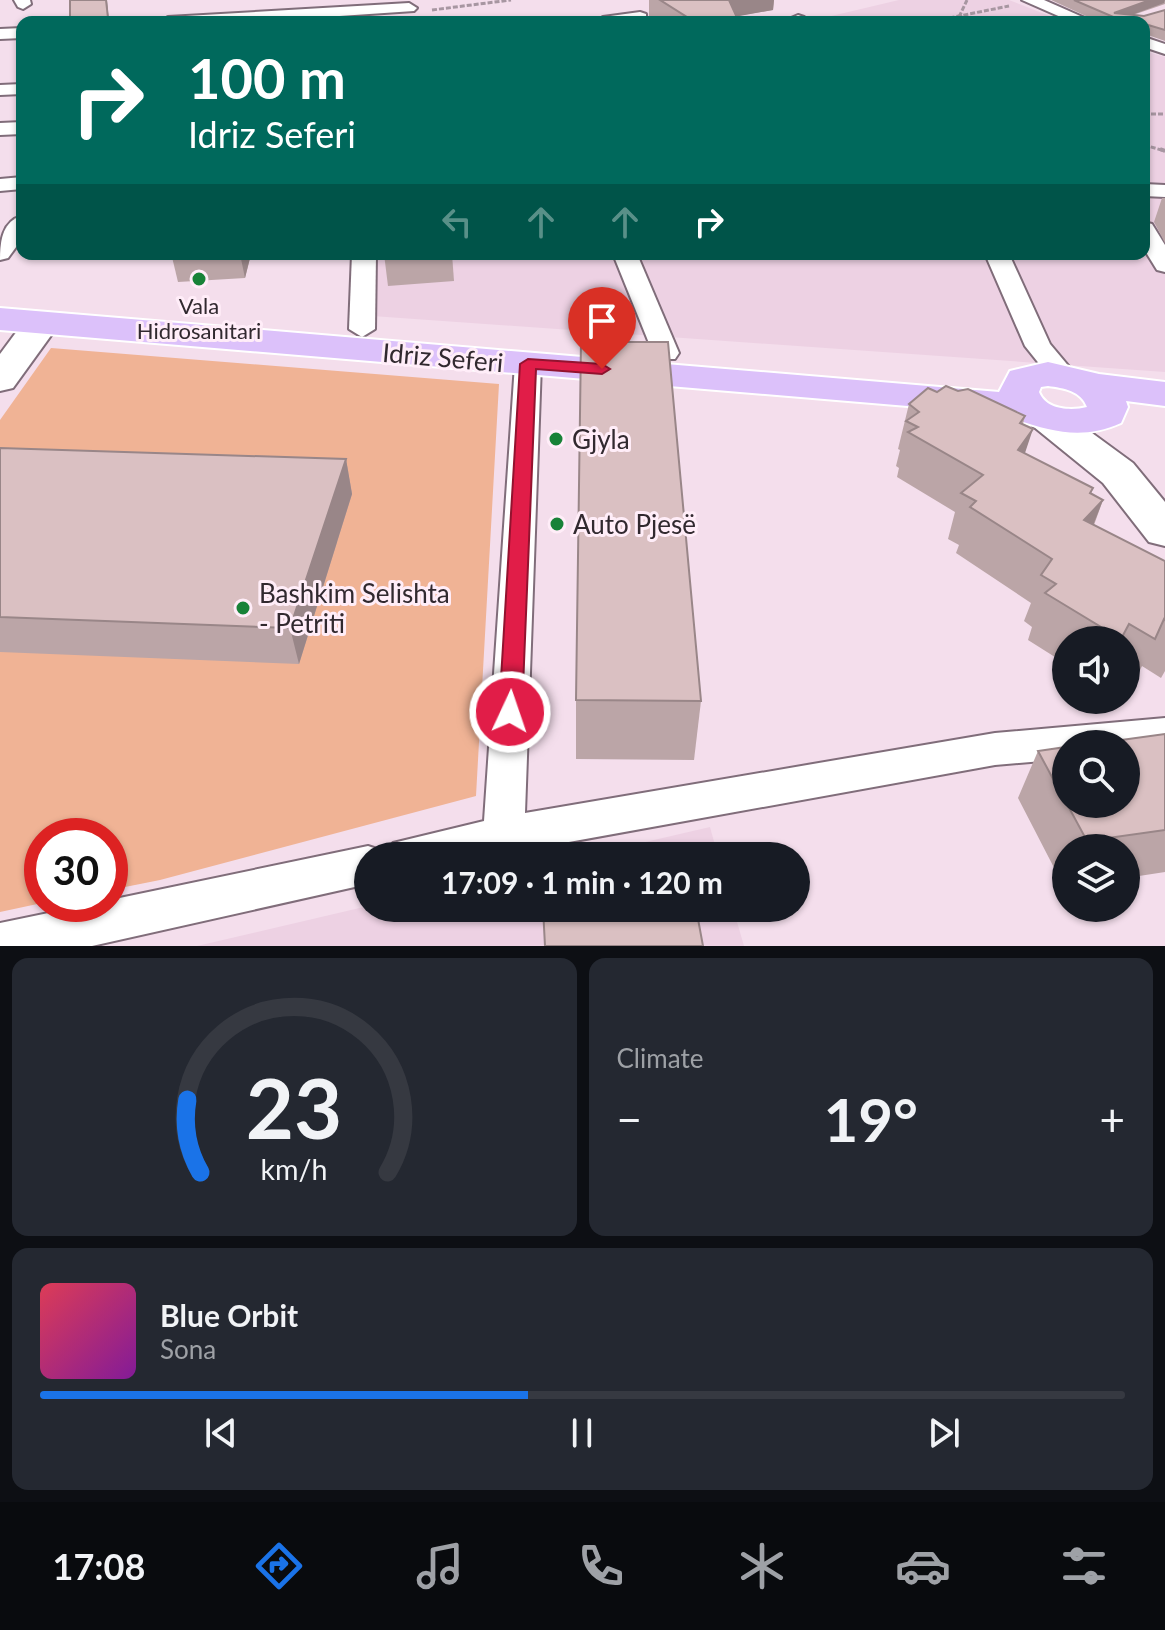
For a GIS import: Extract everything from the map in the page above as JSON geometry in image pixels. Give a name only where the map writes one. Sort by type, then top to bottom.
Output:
[{"type":"main road","name":"Idriz Seferi","points":[[0,301],[666,353],[1059,391]]},
{"type":"main road","name":"Idriz Seferi","points":[[0,319],[967,399],[1059,391]]},
{"type":"main road","points":[[1059,391],[1165,394]]},
{"type":"main road","points":[[1059,391],[1165,417]]},
{"type":"street","points":[[1035,1],[1071,16]]},
{"type":"street","points":[[290,16],[411,10]]},
{"type":"street","points":[[0,253],[16,231]]},
{"type":"street","points":[[1150,239],[1165,265]]},
{"type":"street","points":[[362,329],[364,260]]},
{"type":"street","points":[[627,260],[666,353]]},
{"type":"street","points":[[1000,260],[1059,391],[1118,473],[1165,531]]},
{"type":"street","points":[[0,380],[42,323]]},
{"type":"street","points":[[504,835],[528,364]]},
{"type":"street","points":[[472,842],[995,749],[1165,734]]},
{"type":"street","points":[[0,945],[354,868]]},
{"type":"path","points":[[411,10],[511,0]]},
{"type":"path","points":[[960,15],[967,0]]},
{"type":"path","points":[[956,16],[1035,1]]},
{"type":"shaded area","points":[[899,0],[1009,0],[1050,16],[831,16]]},
{"type":"shaded area","points":[[1150,53],[1165,57],[1165,372],[372,316],[371,260],[1150,260]]},
{"type":"shaded area","name":"Bashkim Selishta - Petriti","points":[[51,348],[499,384],[476,796],[128,886],[128,818],[24,818],[24,907],[0,912],[0,420]]},
{"type":"shaded area","points":[[710,827],[714,842],[645,842]]},
{"type":"shaded area","points":[[354,909],[354,922],[737,922],[744,946],[197,946]]},
{"type":"building","points":[[70,0],[106,0],[108,16],[70,16]]},
{"type":"building","points":[[660,0],[729,0],[736,16],[685,16]]},
{"type":"building","points":[[1074,0],[1150,0],[1114,13],[1144,16],[1111,16]]},
{"type":"building","points":[[1165,10],[1165,30],[1150,26],[1150,16],[1144,16]]},
{"type":"building","points":[[581,342],[668,342],[701,701],[576,700]]},
{"type":"building","points":[[946,386],[958,391],[968,389],[1025,416],[1020,423],[1033,429],[1018,450],[1093,488],[1090,493],[1103,500],[1084,520],[1165,561],[1165,620],[1155,639],[1140,630],[1140,626],[1100,626],[1045,593],[1056,584],[1041,575],[1052,559],[970,507],[976,501],[961,493],[983,475],[908,432],[918,427],[906,421],[919,412],[909,404],[928,388],[937,392]]},
{"type":"building","points":[[0,448],[346,459],[290,628],[0,617]]},
{"type":"building","points":[[1165,734],[1165,830],[1137,834],[1083,834],[1075,818],[1140,818],[1140,737]]},
{"type":"building","points":[[1052,749],[1052,777],[1038,751]]},
{"type":"building","points":[[544,922],[699,922],[703,946],[545,946]]},
{"type":"place","name":"Vala Hidrosanitari","points":[[199,279]]},
{"type":"place","name":"Gjyla","points":[[556,439]]},
{"type":"place","name":"Auto Pjesë","points":[[557,524]]},
{"type":"place","name":"Bashkim Selishta - Petriti","points":[[243,608]]},
{"type":"route","points":[[510,712],[528,364],[602,369]]}]
